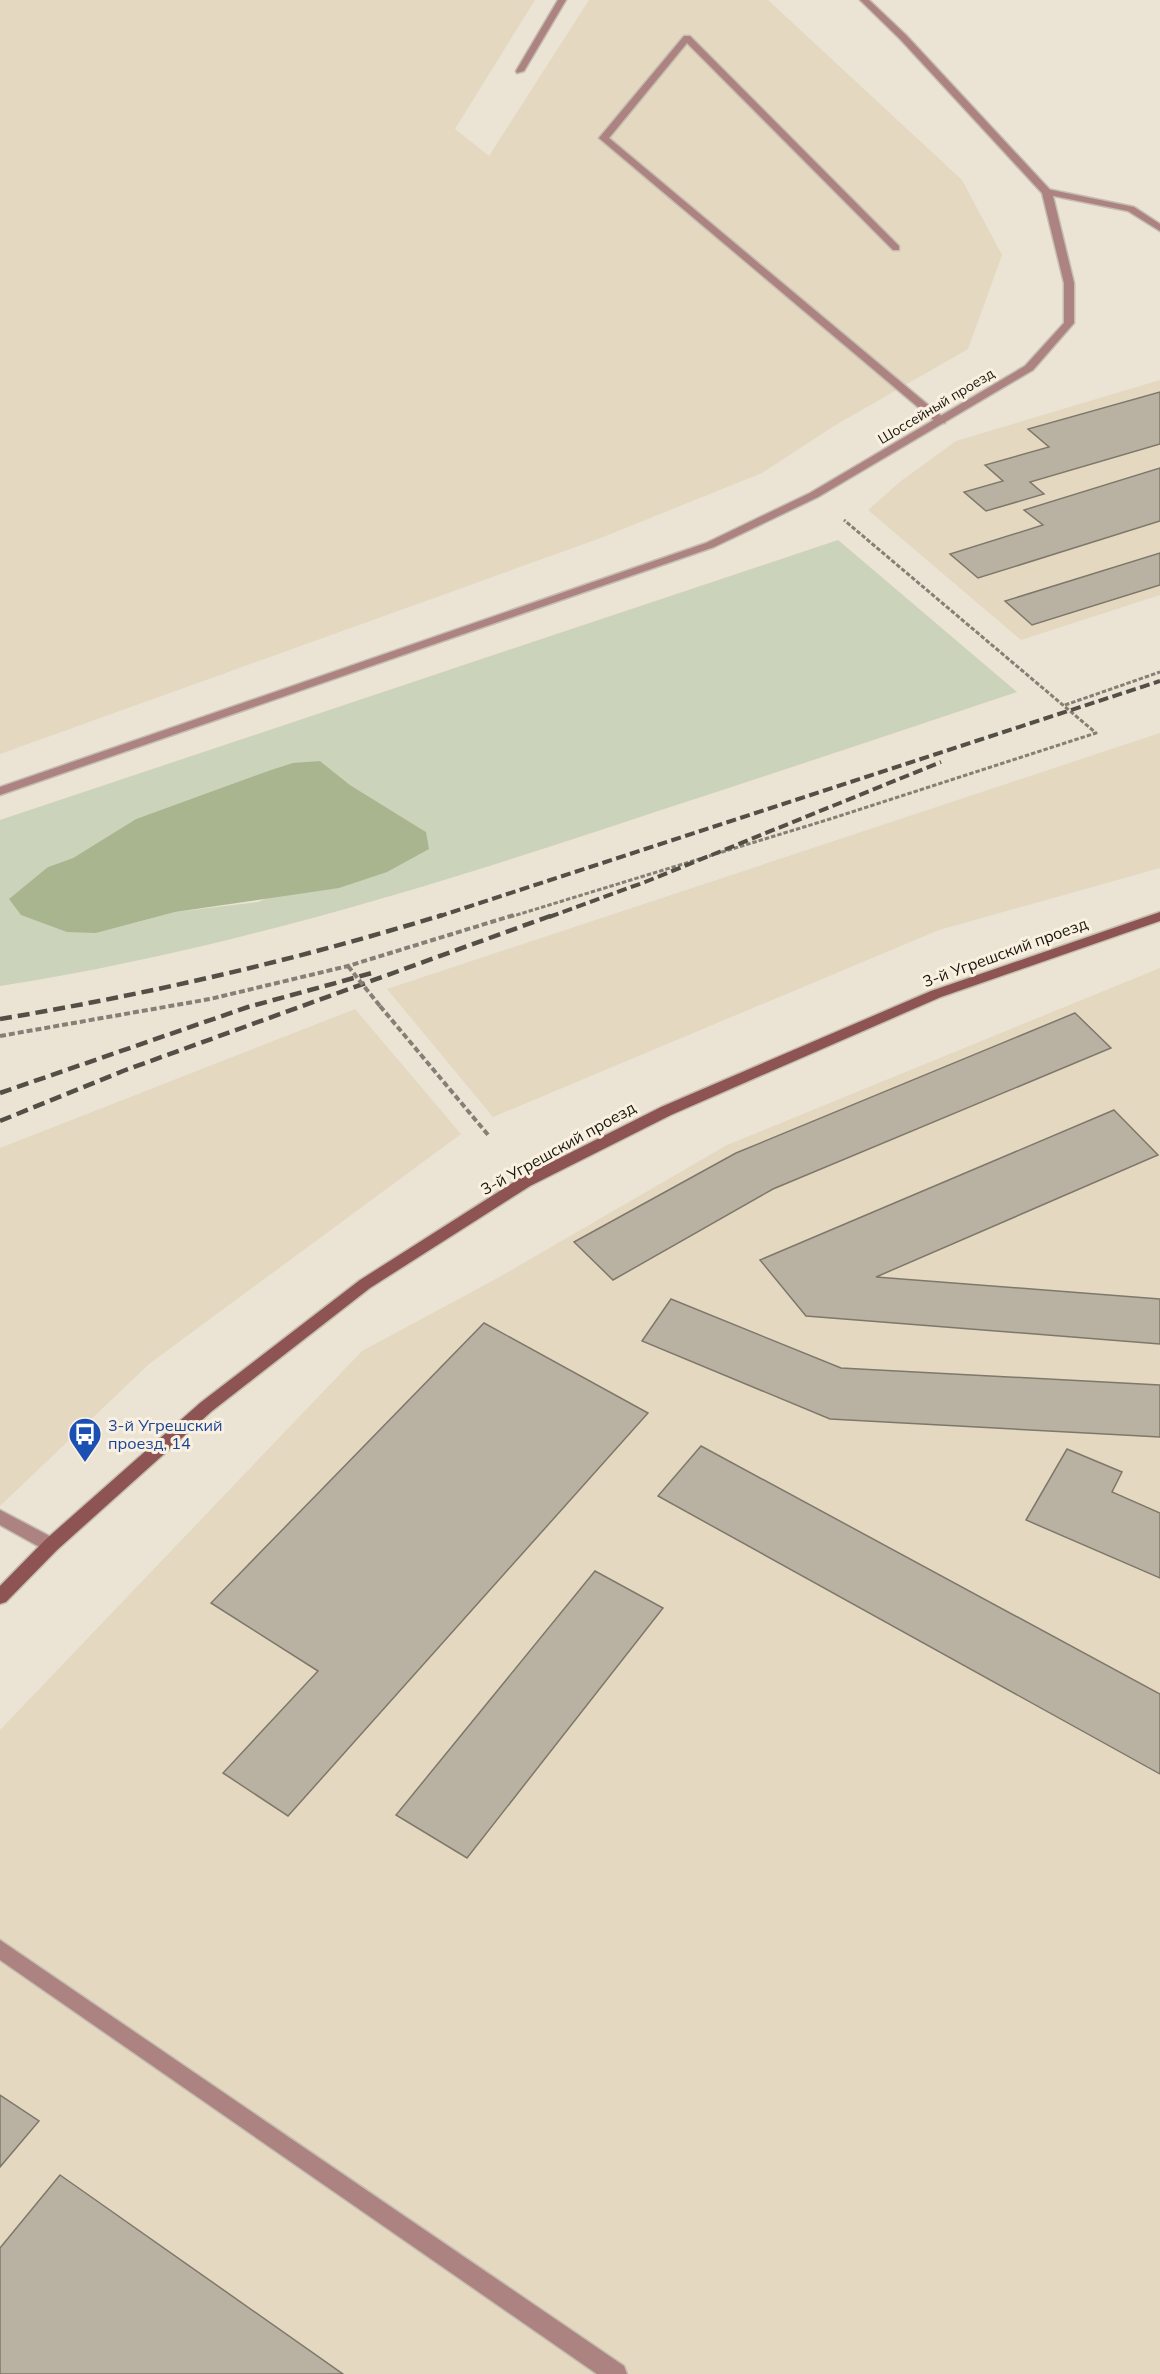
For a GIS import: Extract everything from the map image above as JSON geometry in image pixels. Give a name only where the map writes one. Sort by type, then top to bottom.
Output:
[{"type":"street","points":[[520,70],[562,0]]},
{"type":"street","name":"Шоссейный проезд","points":[[0,791],[710,545],[814,495],[1029,368],[1069,323],[1069,284],[1047,192],[903,37],[864,0]]},
{"type":"street","points":[[896,248],[687,38],[604,138],[941,421]]},
{"type":"street","points":[[1047,192],[1131,210],[1160,228]]},
{"type":"street","name":"3-й Угрешский проезд","points":[[0,1597],[51,1545],[206,1407],[366,1284],[525,1182],[666,1110],[936,994],[1160,916]]},
{"type":"street","points":[[0,1517],[51,1545]]},
{"type":"street","points":[[0,1949],[616,2374]]},
{"type":"path","points":[[0,1036],[210,999],[348,966],[830,819],[1096,733],[814,495]]},
{"type":"path","points":[[1065,705],[1160,672]]},
{"type":"path","points":[[348,966],[489,1136]]},
{"type":"shaded area","points":[[0,0],[535,0],[455,129],[489,156],[589,0],[768,0],[962,180],[1002,255],[968,349],[834,426],[762,473],[598,539],[0,754]]},
{"type":"shaded area","points":[[1160,380],[1160,595],[1021,640],[868,510],[901,481],[956,441]]},
{"type":"shaded area","points":[[1160,733],[1160,868],[939,930],[493,1117],[387,989]]},
{"type":"shaded area","points":[[1160,968],[1160,2374],[0,2374],[0,1730],[362,1351],[494,1280],[727,1145]]},
{"type":"shaded area","points":[[355,1009],[461,1134],[149,1364],[0,1506],[0,1148]]},
{"type":"green space","points":[[838,540],[1017,692],[577,838],[415,889],[168,954],[0,986],[0,820]],"holes":[[[320,761],[350,785],[426,832],[258,902],[175,912],[96,933],[48,867],[73,858],[136,819],[268,771]]]},
{"type":"green space","points":[[320,761],[350,785],[426,832],[429,849],[387,872],[339,888],[175,912],[96,933],[67,932],[21,915],[9,899],[48,867],[73,858],[136,819],[293,763]]},
{"type":"building","points":[[1160,392],[1160,444],[1030,482],[1044,494],[986,511],[964,492],[1003,481],[985,465],[1049,447],[1028,429]]},
{"type":"building","points":[[1160,468],[1160,521],[978,578],[950,554],[1043,525],[1024,510]]},
{"type":"building","points":[[1160,553],[1160,585],[1032,625],[1005,601]]},
{"type":"building","points":[[1075,1013],[1111,1048],[773,1189],[613,1280],[574,1242],[736,1153]]},
{"type":"building","points":[[1114,1110],[1158,1155],[876,1277],[1160,1299],[1160,1344],[806,1316],[760,1260]]},
{"type":"building","points":[[671,1299],[841,1368],[1160,1385],[1160,1437],[830,1419],[642,1341]]},
{"type":"building","points":[[484,1323],[648,1413],[288,1816],[223,1773],[318,1671],[211,1603]]},
{"type":"building","points":[[701,1446],[1160,1694],[1160,1774],[658,1496]]},
{"type":"building","points":[[1067,1449],[1122,1472],[1112,1492],[1160,1513],[1160,1578],[1026,1520]]},
{"type":"building","points":[[595,1571],[663,1608],[467,1858],[396,1815]]},
{"type":"building","points":[[0,2095],[39,2121],[0,2167]]},
{"type":"building","points":[[60,2175],[343,2374],[0,2374],[0,2248]]},
{"type":"railway","points":[[437,917],[1160,681]]},
{"type":"railway","points":[[549,917],[645,882],[941,762]]},
{"type":"railway","points":[[0,1019],[112,999],[222,975],[333,947],[442,915]]},
{"type":"railway","points":[[0,1121],[123,1071],[553,915]]},
{"type":"railway","points":[[0,1093],[248,1007],[372,973]]},
{"type":"place","name":"3-й Угрешский проезд, 14","points":[[85,1463]]}]
